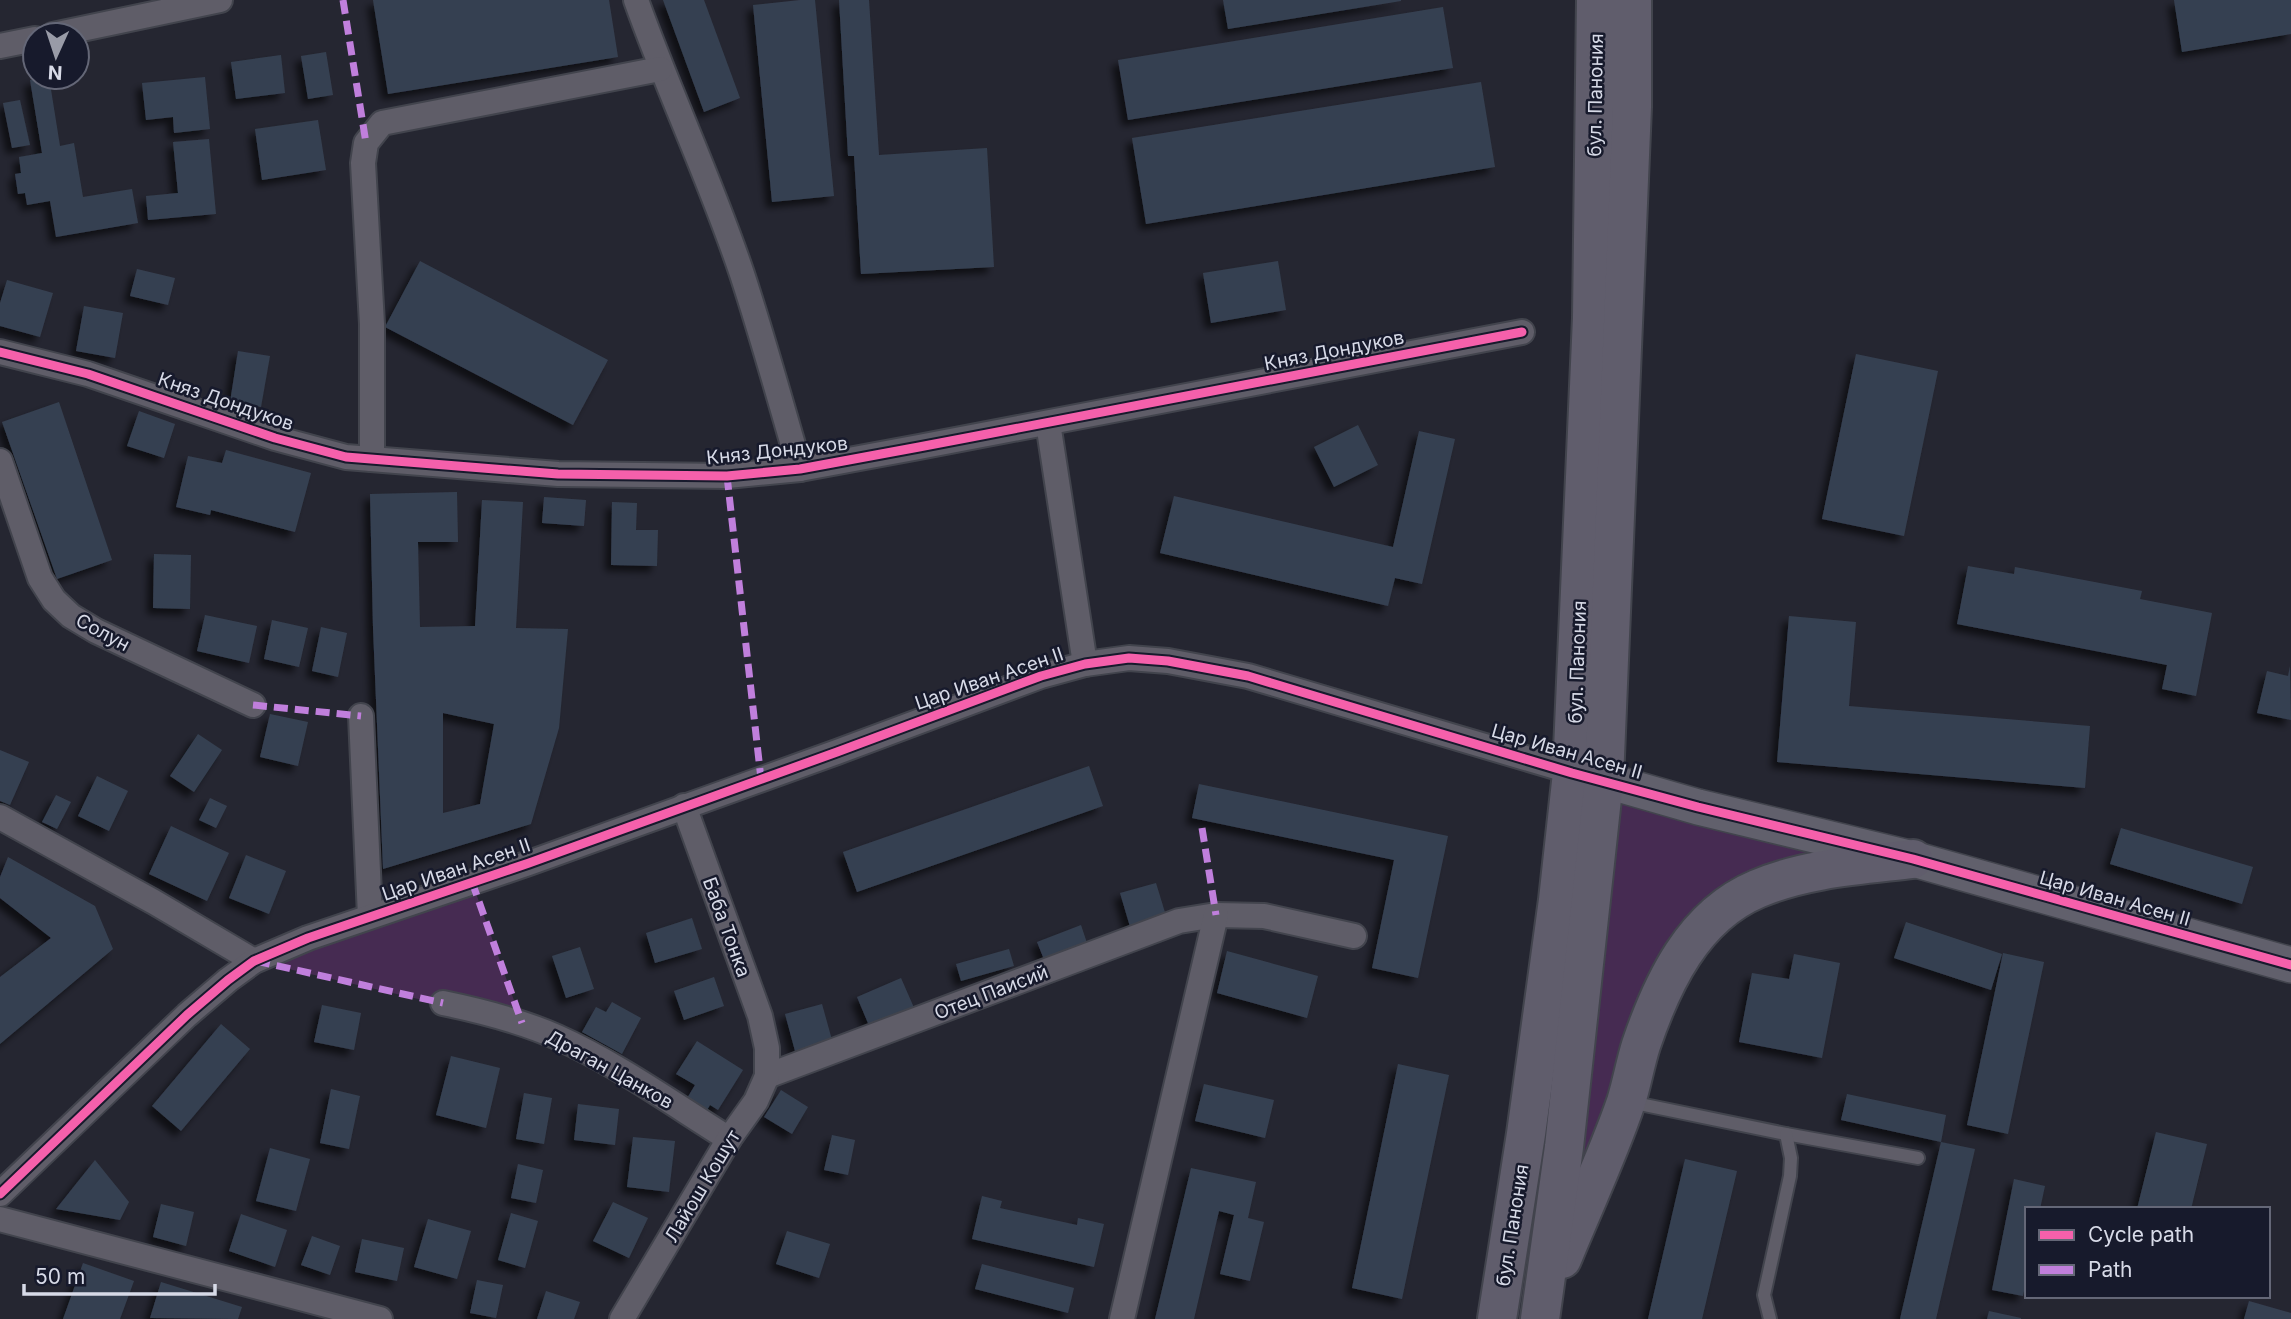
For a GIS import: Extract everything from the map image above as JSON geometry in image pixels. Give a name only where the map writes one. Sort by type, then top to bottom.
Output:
[{"type":"main road","name":"бул. Панония","points":[[1592,712],[1592,318],[1596,0]]},
{"type":"main road","name":"бул. Панония","points":[[1540,1316],[1564,1147],[1632,107],[1632,0]]},
{"type":"main road","name":"бул. Панония","points":[[1496,1319],[1538,1052],[1558,900],[1588,776]]},
{"type":"main road","name":"Цар Иван Асен II","points":[[1588,776],[1698,807],[1913,859],[2291,965]]},
{"type":"main road","points":[[1540,1316],[1626,1101],[1640,1047],[1658,999],[1694,938],[1723,909],[1757,889],[1794,877],[1835,869],[1913,859]]},
{"type":"street","points":[[91,27],[220,0]]},
{"type":"street","points":[[636,0],[660,69],[707,178],[742,274],[800,469]]},
{"type":"street","points":[[0,46],[21,42]]},
{"type":"street","points":[[372,459],[372,324],[363,163],[366,143],[382,124],[660,69]]},
{"type":"street","name":"Княз Дондуков","points":[[0,352],[98,377],[275,438],[346,457],[558,474],[727,476],[800,469],[1522,332]]},
{"type":"street","points":[[1048,423],[1085,664]]},
{"type":"street","name":"Солун","points":[[0,461],[40,578],[54,600],[71,616],[96,631],[253,705]]},
{"type":"street","name":"Цар Иван Асен II","points":[[0,1194],[187,1015],[254,961],[370,916],[529,863],[1041,676],[1085,664],[1129,658],[1168,661],[1248,676],[1588,776]]},
{"type":"street","points":[[361,716],[370,916]]},
{"type":"street","name":"Баба Тонка","points":[[684,806],[760,1016],[767,1048]]},
{"type":"street","points":[[0,817],[254,961]]},
{"type":"street","points":[[1122,1319],[1216,915]]},
{"type":"street","name":"Отец Паисий","points":[[767,1076],[1179,921],[1216,915],[1264,916],[1354,936]]},
{"type":"street","name":"Драган Цанков","points":[[443,1003],[522,1023],[558,1038],[610,1066],[729,1139]]},
{"type":"street","name":"Лайош Кошут","points":[[622,1319],[729,1139],[756,1101],[767,1076],[767,1048]]},
{"type":"street","points":[[0,1219],[380,1319]]},
{"type":"lane","points":[[1626,1101],[1918,1158]]},
{"type":"lane","points":[[1770,1319],[1764,1295],[1790,1176],[1791,1158],[1786,1134]]},
{"type":"shaded area","points":[[1604,780],[1913,859],[1835,869],[1694,938],[1541,1313]]},
{"type":"shaded area","points":[[472,882],[522,1023],[254,961]]},
{"type":"building","points":[[373,0],[609,0],[618,57],[388,94]]},
{"type":"building","points":[[663,0],[704,0],[740,98],[704,112]]},
{"type":"building","points":[[815,0],[834,196],[772,202],[753,5]]},
{"type":"building","points":[[839,0],[869,0],[879,155],[987,148],[994,267],[861,274],[854,156],[848,156]]},
{"type":"building","points":[[1223,0],[1401,0],[1401,1],[1228,29]]},
{"type":"building","points":[[2174,0],[2291,0],[2291,34],[2182,52]]},
{"type":"building","points":[[1443,7],[1453,68],[1128,120],[1118,60]]},
{"type":"building","points":[[326,52],[333,95],[308,99],[301,56]]},
{"type":"building","points":[[281,55],[285,93],[236,99],[231,62]]},
{"type":"building","points":[[205,77],[210,129],[174,133],[173,117],[146,120],[142,83]]},
{"type":"building","points":[[1481,82],[1495,167],[1146,224],[1132,138]]},
{"type":"building","points":[[32,91],[51,91],[60,146],[74,143],[83,197],[132,189],[138,223],[56,237],[50,201],[27,205],[25,193],[18,194],[15,174],[21,173],[19,157],[42,153]]},
{"type":"building","points":[[20,100],[30,145],[12,148],[3,103]]},
{"type":"building","points":[[318,120],[326,170],[262,180],[255,129]]},
{"type":"building","points":[[209,139],[216,214],[148,220],[146,196],[178,193],[173,142]]},
{"type":"building","points":[[420,261],[608,360],[573,425],[385,327]]},
{"type":"building","points":[[1278,261],[1286,310],[1211,323],[1203,273]]},
{"type":"building","points":[[137,269],[175,278],[168,305],[130,296]]},
{"type":"building","points":[[7,280],[53,293],[40,337],[0,326],[0,303]]},
{"type":"building","points":[[84,306],[123,313],[115,358],[76,351]]},
{"type":"building","points":[[238,351],[270,356],[261,407],[230,402]]},
{"type":"building","points":[[1856,354],[1938,371],[1904,536],[1822,519]]},
{"type":"building","points":[[59,402],[112,560],[57,579],[2,422]]},
{"type":"building","points":[[139,411],[175,424],[164,458],[127,446]]},
{"type":"building","points":[[1358,425],[1378,465],[1334,487],[1314,447]]},
{"type":"building","points":[[1419,431],[1455,439],[1422,584],[1395,578],[1388,606],[1160,553],[1174,496],[1393,547]]},
{"type":"building","points":[[226,450],[311,473],[295,532],[211,510],[210,515],[176,507],[188,456],[222,463]]},
{"type":"building","points":[[457,492],[458,542],[418,542],[420,627],[475,626],[482,500],[523,502],[516,628],[568,629],[559,728],[531,824],[383,869],[373,628],[370,494]],"holes":[[[443,713],[494,724],[480,804],[443,813]]]},
{"type":"building","points":[[544,497],[586,500],[584,526],[542,523]]},
{"type":"building","points":[[612,502],[637,503],[636,530],[658,530],[657,566],[611,565]]},
{"type":"building","points":[[154,554],[191,555],[190,609],[153,608]]},
{"type":"building","points":[[1968,566],[2014,574],[2015,567],[2142,591],[2140,599],[2212,613],[2196,696],[2162,689],[2167,665],[1957,624]]},
{"type":"building","points":[[205,615],[257,626],[249,663],[197,651]]},
{"type":"building","points":[[1789,616],[1856,622],[1849,706],[2090,726],[2085,788],[1777,762]]},
{"type":"building","points":[[272,620],[308,628],[299,667],[264,659]]},
{"type":"building","points":[[321,627],[347,633],[338,677],[312,671]]},
{"type":"building","points":[[2290,666],[2291,720],[2257,713],[2267,671],[2288,676]]},
{"type":"building","points":[[270,714],[308,722],[298,766],[260,757]]},
{"type":"building","points":[[198,734],[222,750],[194,792],[170,776]]},
{"type":"building","points":[[0,750],[29,762],[10,805],[0,801]]},
{"type":"building","points":[[1089,766],[1103,806],[857,892],[843,852]]},
{"type":"building","points":[[97,776],[128,791],[109,831],[78,816]]},
{"type":"building","points":[[1199,784],[1448,836],[1418,978],[1372,968],[1394,860],[1192,818]]},
{"type":"building","points":[[56,795],[71,802],[57,829],[42,822]]},
{"type":"building","points":[[210,798],[227,806],[216,828],[199,820]]},
{"type":"building","points":[[171,826],[229,853],[207,901],[149,874]]},
{"type":"building","points":[[2121,828],[2253,867],[2242,904],[2110,864]]},
{"type":"building","points":[[246,855],[286,871],[269,914],[229,898]]},
{"type":"building","points":[[8,857],[95,906],[113,949],[0,1044],[0,977],[51,938],[0,898],[0,877]]},
{"type":"building","points":[[1156,883],[1167,919],[1131,930],[1120,893]]},
{"type":"building","points":[[692,918],[702,949],[655,963],[646,933]]},
{"type":"building","points":[[1906,922],[2002,954],[1991,990],[1894,958]]},
{"type":"building","points":[[1081,925],[1088,946],[1045,962],[1037,942]]},
{"type":"building","points":[[580,947],[594,989],[566,998],[552,956]]},
{"type":"building","points":[[1009,949],[1014,966],[961,981],[956,964]]},
{"type":"building","points":[[1227,951],[1318,976],[1307,1018],[1217,993]]},
{"type":"building","points":[[2003,953],[2044,962],[2008,1134],[1967,1125]]},
{"type":"building","points":[[1794,954],[1840,963],[1822,1058],[1739,1042],[1752,973],[1789,979]]},
{"type":"building","points":[[714,977],[724,1006],[684,1020],[674,991]]},
{"type":"building","points":[[901,978],[915,1010],[870,1028],[857,997]]},
{"type":"building","points":[[612,1002],[641,1018],[622,1054],[582,1032],[596,1007],[606,1012]]},
{"type":"building","points":[[822,1004],[832,1040],[795,1051],[785,1014]]},
{"type":"building","points":[[322,1005],[361,1013],[354,1050],[314,1042]]},
{"type":"building","points":[[221,1024],[250,1049],[181,1131],[152,1106]]},
{"type":"building","points":[[697,1041],[743,1070],[718,1110],[710,1105],[706,1112],[686,1100],[695,1085],[676,1074]]},
{"type":"building","points":[[451,1056],[500,1068],[486,1128],[436,1115]]},
{"type":"building","points":[[1398,1064],[1449,1075],[1402,1299],[1352,1288]]},
{"type":"building","points":[[1204,1084],[1274,1100],[1265,1138],[1195,1121]]},
{"type":"building","points":[[331,1089],[360,1096],[349,1149],[320,1143]]},
{"type":"building","points":[[781,1090],[808,1107],[792,1134],[764,1117]]},
{"type":"building","points":[[524,1093],[552,1098],[544,1144],[516,1139]]},
{"type":"building","points":[[1847,1094],[1946,1115],[1941,1142],[1841,1120]]},
{"type":"building","points":[[578,1104],[619,1109],[615,1145],[574,1140]]},
{"type":"building","points":[[2156,1132],[2207,1144],[2191,1207],[2137,1207]]},
{"type":"building","points":[[832,1135],[855,1140],[848,1175],[824,1170]]},
{"type":"building","points":[[633,1137],[675,1141],[669,1192],[627,1187]]},
{"type":"building","points":[[1941,1142],[1975,1149],[1936,1319],[1900,1319]]},
{"type":"building","points":[[270,1148],[310,1159],[296,1211],[256,1201]]},
{"type":"building","points":[[1685,1159],[1737,1171],[1702,1319],[1648,1319]]},
{"type":"building","points":[[95,1160],[129,1202],[120,1220],[56,1209]]},
{"type":"building","points":[[518,1164],[543,1170],[536,1203],[511,1198]]},
{"type":"building","points":[[1191,1168],[1256,1182],[1248,1218],[1264,1222],[1250,1281],[1220,1274],[1234,1215],[1219,1211],[1194,1319],[1155,1319]]},
{"type":"building","points":[[2014,1179],[2045,1186],[2040,1207],[2025,1207],[2023,1296],[1992,1290]]},
{"type":"building","points":[[982,1196],[1002,1201],[1000,1208],[1077,1225],[1078,1218],[1104,1224],[1094,1267],[972,1239]]},
{"type":"building","points":[[613,1202],[648,1218],[629,1258],[593,1241]]},
{"type":"building","points":[[161,1204],[194,1212],[186,1246],[153,1237]]},
{"type":"building","points":[[511,1213],[538,1221],[525,1268],[498,1260]]},
{"type":"building","points":[[241,1214],[287,1230],[275,1267],[229,1251]]},
{"type":"building","points":[[428,1219],[471,1231],[457,1279],[414,1267]]},
{"type":"building","points":[[787,1231],[830,1244],[819,1278],[776,1264]]},
{"type":"building","points":[[312,1236],[340,1246],[330,1275],[301,1265]]},
{"type":"building","points":[[362,1239],[404,1248],[397,1281],[355,1272]]},
{"type":"building","points":[[83,1263],[134,1281],[120,1319],[63,1319]]},
{"type":"building","points":[[982,1264],[1074,1288],[1068,1313],[975,1289]]},
{"type":"building","points":[[477,1280],[503,1285],[496,1318],[470,1313]]},
{"type":"building","points":[[161,1282],[242,1307],[238,1319],[150,1318]]},
{"type":"building","points":[[546,1291],[580,1302],[574,1319],[537,1319]]},
{"type":"building","points":[[2249,1301],[2291,1313],[2291,1319],[2244,1319]]},
{"type":"building","points":[[1989,1311],[2021,1318],[2021,1319],[1987,1319]]},
{"type":"marked path","points":[[343,0],[366,143]]},
{"type":"marked path","points":[[727,476],[761,779]]},
{"type":"marked path","points":[[253,705],[361,716]]},
{"type":"marked path","points":[[1202,828],[1216,915]]},
{"type":"marked path","points":[[472,882],[522,1023]]},
{"type":"marked path","points":[[256,961],[443,1003]]},
{"type":"cycle path","points":[[0,352],[88,374],[275,438],[346,457],[558,474],[727,476],[800,469],[1522,332]]},
{"type":"cycle path","points":[[0,1194],[187,1015],[254,961],[308,938],[529,863],[1041,676],[1085,664],[1129,658],[1168,661],[1248,676],[1572,773],[1698,807],[1913,859],[2291,965]]}]
